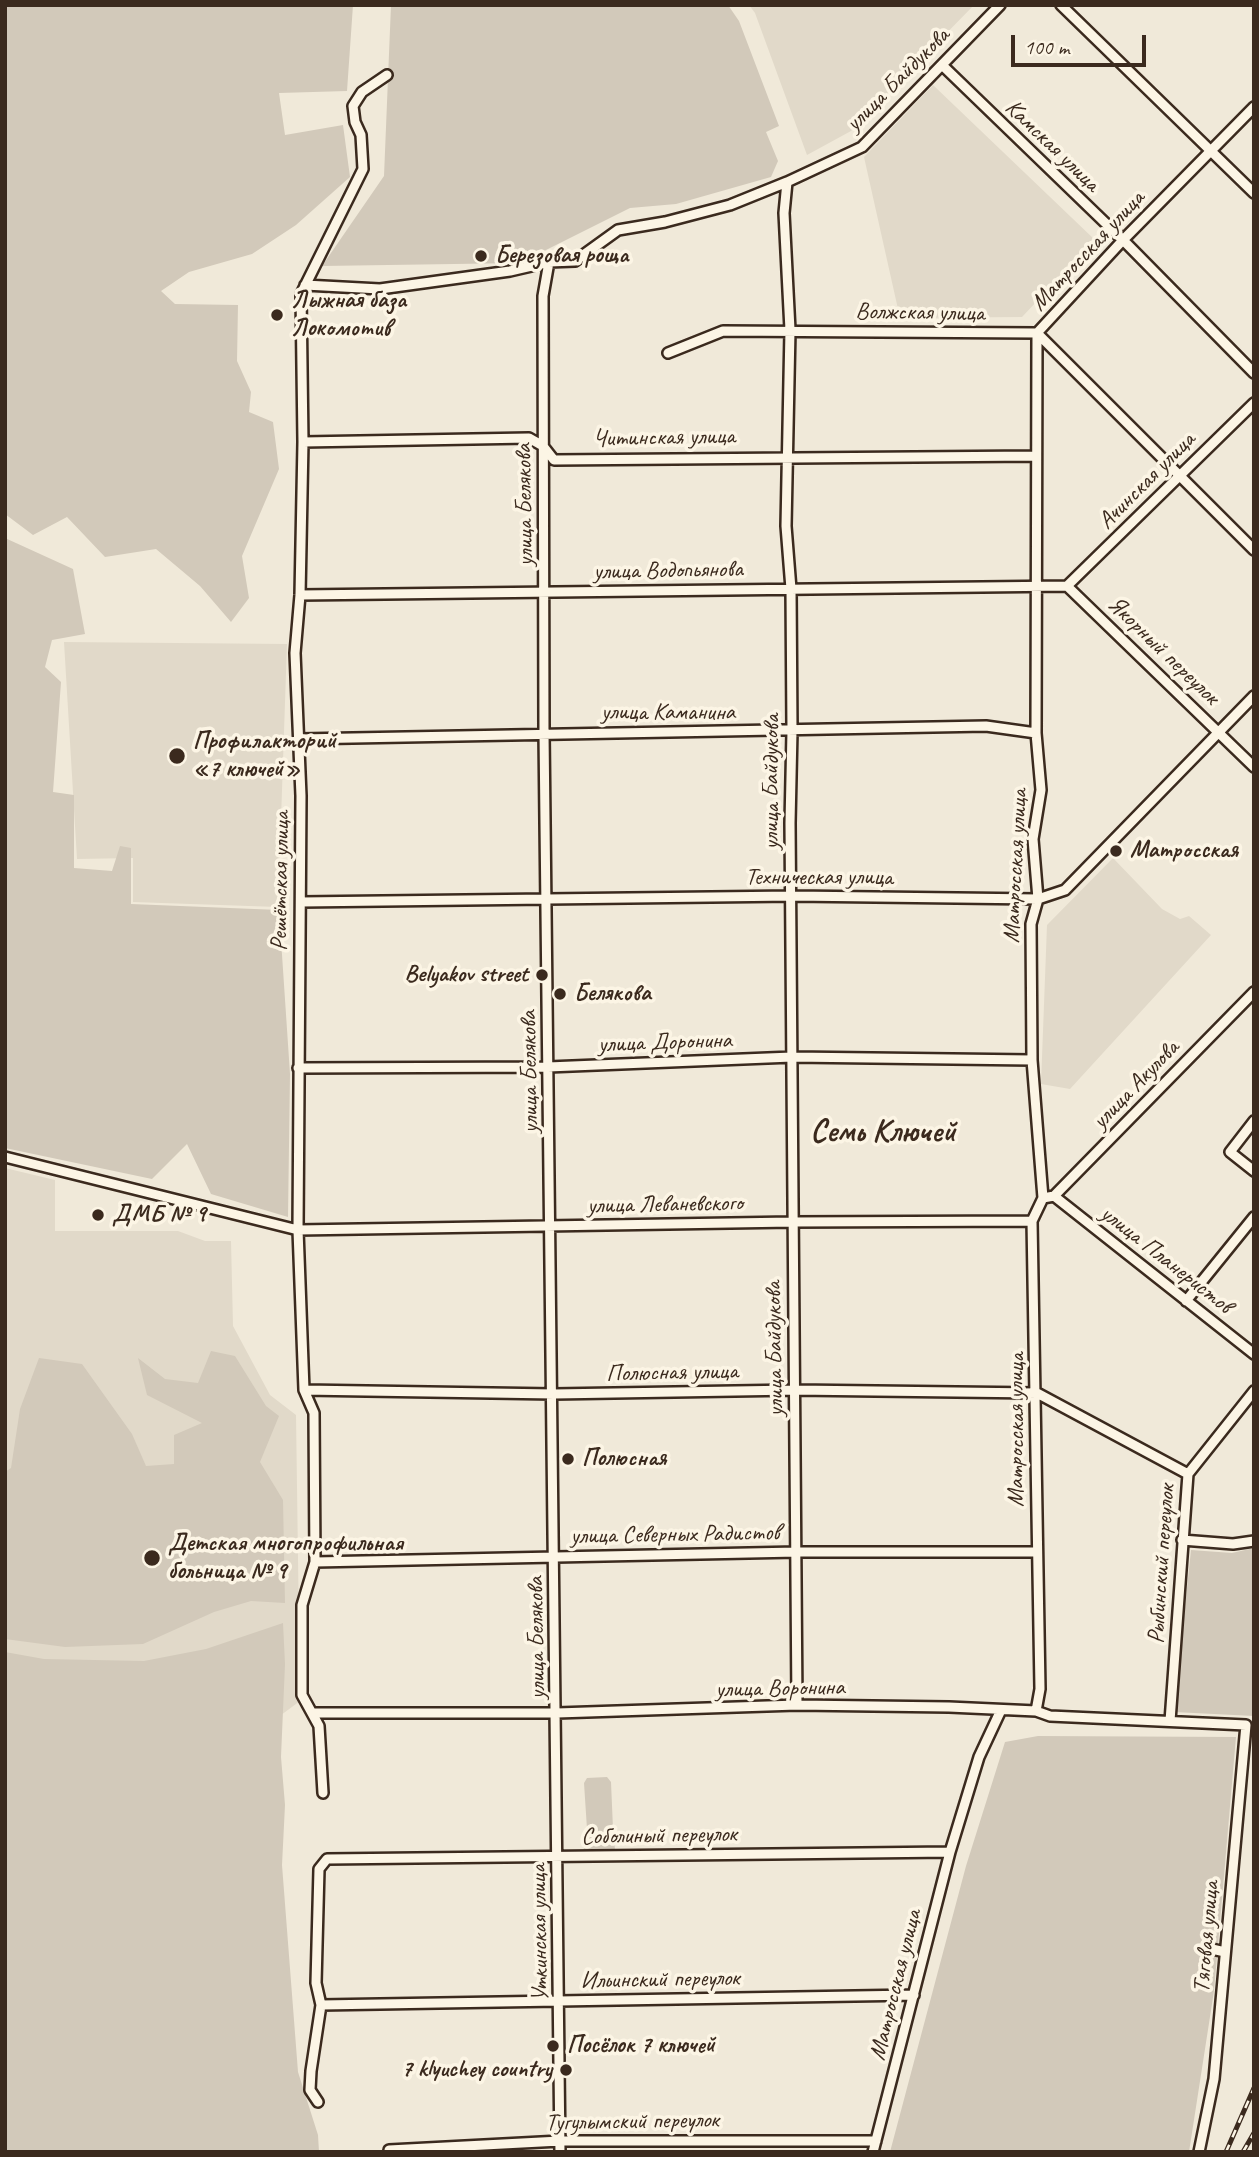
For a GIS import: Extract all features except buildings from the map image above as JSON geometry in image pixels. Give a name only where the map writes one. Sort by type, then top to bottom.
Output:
[{"type":"street","name":"улица Байдукова","points":[[797,1705],[792,1222],[791,589],[786,526],[790,330],[784,213],[787,182],[862,147],[1000,5]]},
{"type":"street","points":[[1061,5],[1254,193]]},
{"type":"street","name":"Камская улица","points":[[942,65],[1254,373]]},
{"type":"street","name":"Решётская улица","points":[[323,1793],[319,1726],[302,1695],[302,1605],[314,1562],[314,1413],[304,1390],[298,1230],[301,902],[300,739],[295,653],[300,595],[303,442],[301,294],[363,169],[361,135],[355,122],[353,106],[362,92],[387,75]]},
{"type":"street","name":"Матросская улица","points":[[1036,1711],[1040,1689],[1032,1221],[1043,1198],[1032,1060],[1031,925],[1038,899],[1033,839],[1041,789],[1036,733],[1037,333],[1122,240],[1254,107]]},
{"type":"street","points":[[304,285],[380,289],[510,271],[549,262],[575,261],[618,230],[730,205],[787,182]]},
{"type":"street","name":"улица Белякова","points":[[549,262],[543,296],[544,733],[557,1713]]},
{"type":"street","name":"Волжская улица","points":[[668,353],[723,331],[1037,333]]},
{"type":"street","points":[[1037,333],[1177,476],[1254,550]]},
{"type":"street","name":"Ачинская улица","points":[[1067,586],[1254,403]]},
{"type":"street","name":"Читинская улица","points":[[303,442],[529,438],[543,446],[554,460],[1035,456]]},
{"type":"street","points":[[1036,588],[1067,586]]},
{"type":"street","name":"Якорный переулок","points":[[1067,586],[1254,767]]},
{"type":"street","name":"улица Водопьянова","points":[[300,595],[1036,588]]},
{"type":"street","name":"Техническая улица","points":[[301,902],[793,896],[1038,899],[1065,890],[1254,696]]},
{"type":"street","name":"улица Каманина","points":[[300,739],[986,726],[1036,733]]},
{"type":"street","name":"улица Акулова","points":[[1054,1196],[1254,992]]},
{"type":"street","name":"улица Доронина","points":[[298,1068],[548,1067],[792,1057],[1032,1060]]},
{"type":"street","points":[[1254,1121],[1230,1152],[1254,1171]]},
{"type":"street","name":"улица Леваневского","points":[[5,1157],[298,1230],[1032,1221]]},
{"type":"street","points":[[1043,1198],[1054,1196]]},
{"type":"street","name":"улица Планеристов","points":[[1054,1196],[1254,1354]]},
{"type":"street","points":[[1186,1301],[1254,1217]]},
{"type":"street","name":"Полюсная улица","points":[[304,1390],[554,1394],[795,1390],[1037,1393],[1188,1474]]},
{"type":"street","name":"Рыбинский переулок","points":[[1170,1721],[1188,1474],[1254,1391]]},
{"type":"street","points":[[1182,1540],[1233,1545],[1254,1541]]},
{"type":"street","name":"улица Северных Радистов","points":[[314,1562],[797,1552],[1036,1552]]},
{"type":"street","name":"улица Воронина","points":[[313,1713],[557,1713],[797,1705],[1036,1711],[1050,1716],[1246,1725]]},
{"type":"street","name":"Матросская улица","points":[[873,2152],[950,1852],[979,1758],[1001,1710]]},
{"type":"street","name":"Уткинская улица","points":[[557,1713],[560,2152]]},
{"type":"street","name":"Тяговая улица","points":[[1199,2152],[1214,2079],[1246,1725]]},
{"type":"street","name":"Соболиный переулок","points":[[321,2005],[316,1983],[318,1869],[327,1859],[950,1852]]},
{"type":"street","points":[[1212,1950],[1225,1952]]},
{"type":"street","name":"Ильинский переулок","points":[[321,2005],[914,1995]]},
{"type":"street","points":[[318,2102],[310,2090],[321,2005]]},
{"type":"street","name":"Тугулымский переулок","points":[[389,2150],[560,2141],[876,2141]]},
{"type":"shaded area","points":[[353,5],[347,91],[279,93],[285,135],[343,125],[350,177],[296,225],[252,254],[189,272],[161,291],[175,304],[238,305],[237,361],[251,392],[249,412],[273,422],[279,469],[242,556],[249,598],[231,622],[200,586],[156,549],[105,557],[67,517],[33,535],[5,514],[5,6]]},
{"type":"shaded area","points":[[391,5],[728,5],[739,21],[779,126],[766,132],[778,161],[771,177],[676,204],[630,208],[520,263],[322,266],[384,176]]},
{"type":"shaded area","points":[[749,5],[974,5],[851,131],[807,155],[755,13]]},
{"type":"shaded area","points":[[933,85],[1095,240],[1022,317],[900,318],[864,157]]},
{"type":"shaded area","points":[[5,538],[73,569],[85,634],[52,640],[45,667],[61,682],[53,792],[74,795],[74,868],[112,871],[120,846],[131,848],[131,904],[279,910],[290,1074],[288,1217],[211,1194],[187,1144],[152,1179],[5,1148]]},
{"type":"shaded area","name":"Профилакторий «7 ключей»","points":[[64,642],[287,644],[278,907],[133,902],[133,858],[77,859]]},
{"type":"shaded area","points":[[1113,858],[1162,909],[1180,919],[1189,916],[1211,935],[1070,1089],[1041,1084],[1047,925]]},
{"type":"shaded area","name":"Детская многопрофильная больница № 9","points":[[5,1168],[55,1180],[55,1231],[178,1231],[205,1241],[231,1241],[233,1326],[270,1395],[296,1415],[300,1701],[273,1721],[5,1745]]},
{"type":"shaded area","points":[[211,1351],[235,1356],[266,1406],[279,1416],[260,1462],[283,1500],[285,1603],[251,1601],[214,1612],[143,1644],[65,1647],[5,1639],[5,1472],[11,1468],[20,1409],[39,1358],[82,1364],[132,1434],[146,1466],[174,1464],[174,1435],[202,1423],[147,1395],[138,1358],[165,1379],[198,1383]]},
{"type":"shaded area","points":[[1254,1548],[1254,1716],[1174,1712],[1191,1550],[1232,1553]]},
{"type":"shaded area","points":[[283,1623],[285,1664],[281,1757],[285,1805],[282,1865],[298,2072],[318,2135],[319,2152],[5,2152],[5,1652],[44,1659],[144,1661],[206,1649]]},
{"type":"shaded area","points":[[1038,1736],[1236,1737],[1214,1991],[1189,2152],[890,2152],[966,1866],[1005,1742]]},
{"type":"shaded area","points":[[607,1777],[611,1782],[613,1829],[609,1832],[590,1833],[587,1829],[584,1783],[587,1778]]},
{"type":"shaded area","points":[[614,1835],[615,1851],[584,1852],[583,1836]]},
{"type":"railway","points":[[1226,2152],[1254,2088]]},
{"type":"railway","points":[[1243,2152],[1254,2133]]},
{"type":"place","name":"Березовая роща","points":[[481,256]]},
{"type":"place","name":"Лыжная база Локомотив","points":[[277,315]]},
{"type":"place","name":"Профилакторий «7 ключей»","points":[[177,756]]},
{"type":"place","name":"Матросская","points":[[1116,851]]},
{"type":"place","name":"Belyakov street","points":[[542,975]]},
{"type":"place","name":"Белякова","points":[[560,994]]},
{"type":"place","name":"ДМБ № 9","points":[[98,1215]]},
{"type":"place","name":"Полюсная","points":[[568,1459]]},
{"type":"place","name":"Детская многопрофильная больница № 9","points":[[152,1558]]},
{"type":"place","name":"Посёлок 7 ключей","points":[[553,2046]]},
{"type":"place","name":"7 klyuchey country","points":[[566,2070]]},
{"type":"district","name":"Семь Ключей","points":[[883,1133]]}]
